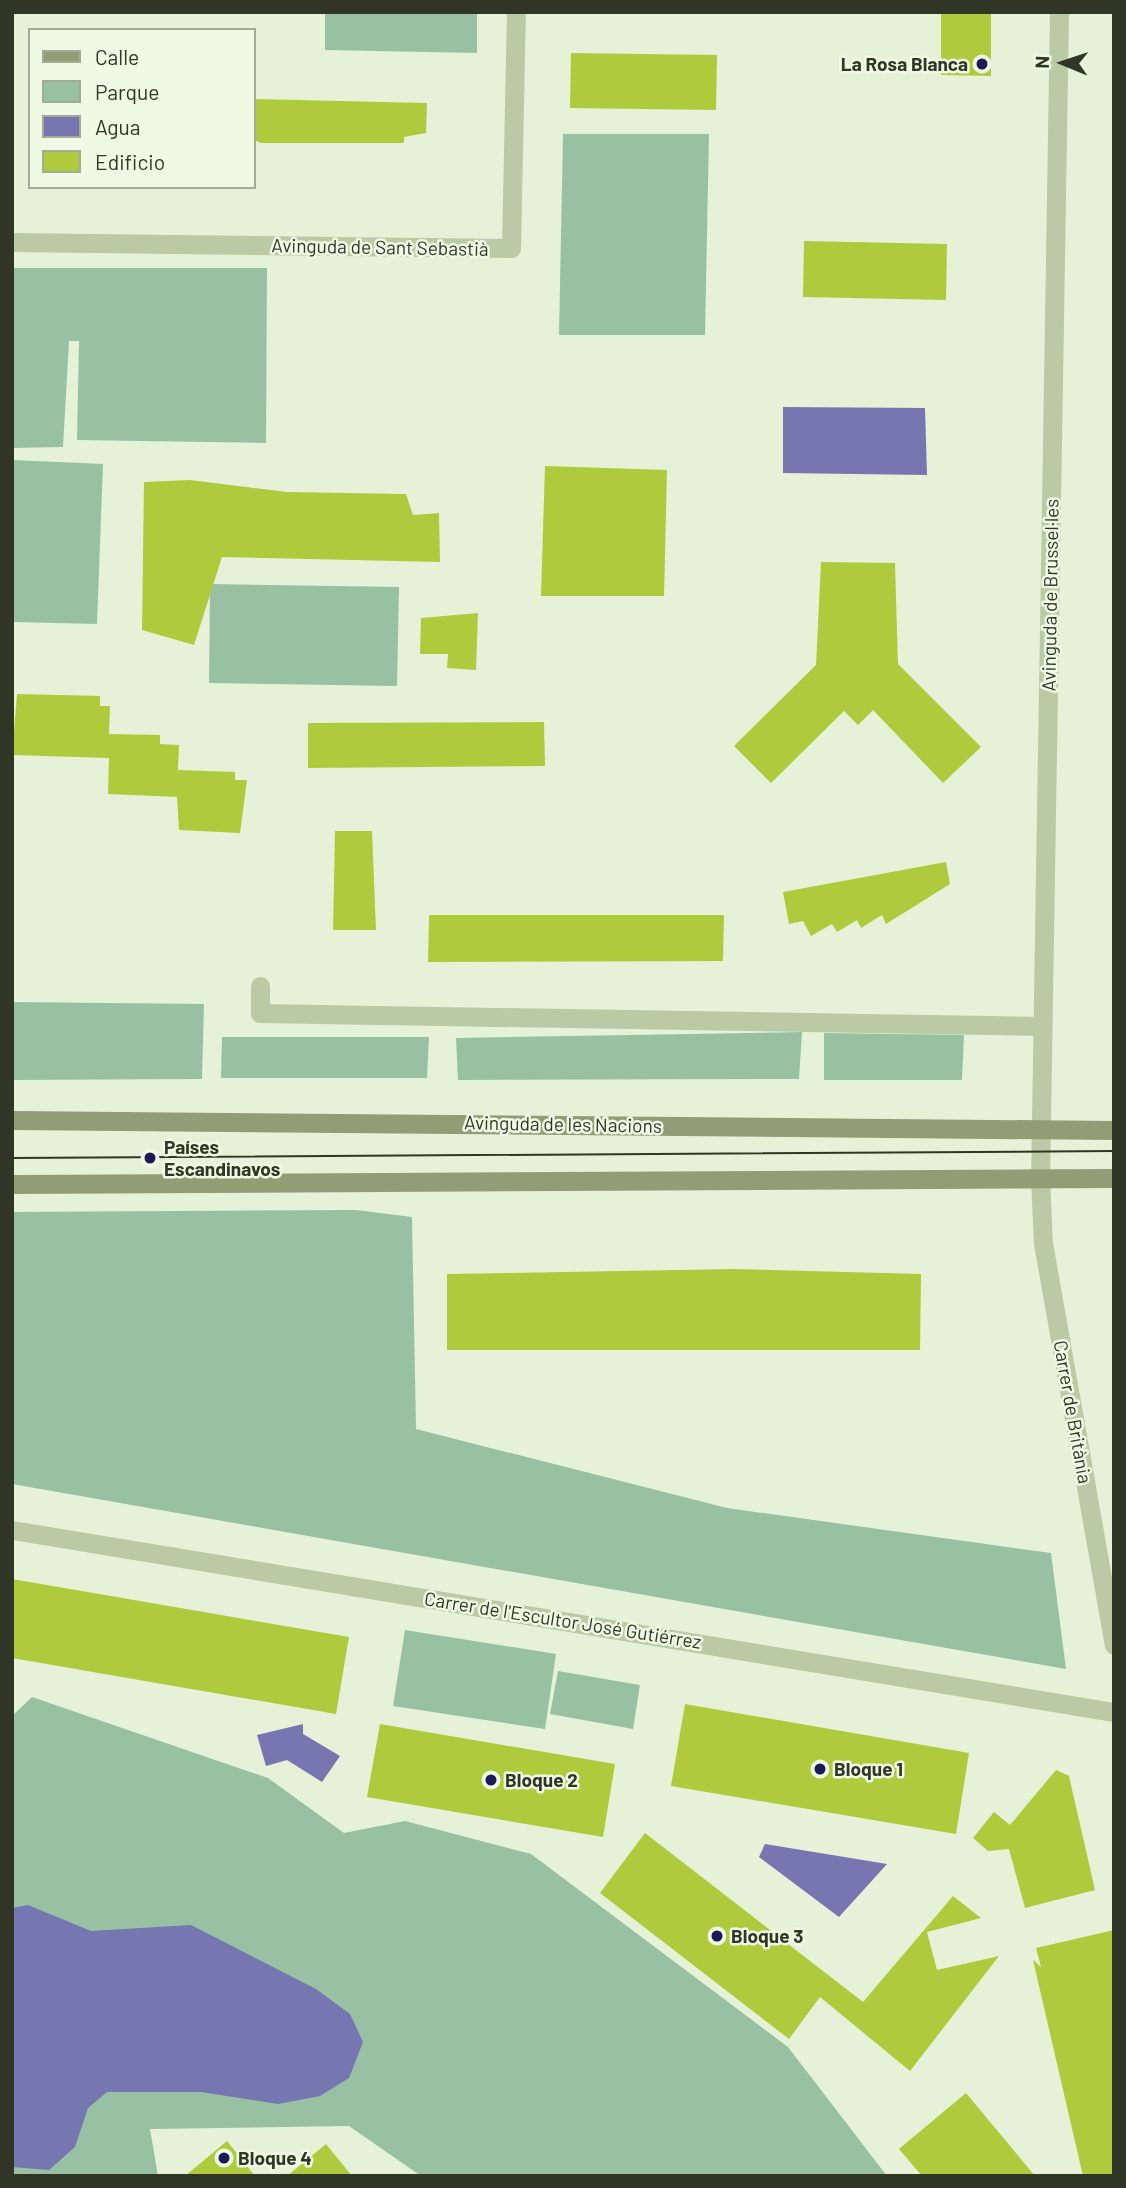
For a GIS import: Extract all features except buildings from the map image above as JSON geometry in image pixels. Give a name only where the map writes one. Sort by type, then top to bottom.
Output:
[{"type":"main road","name":"Avinguda de les Nacions","points":[[12,1119],[1114,1130]]},
{"type":"main road","points":[[12,1184],[1114,1178]]},
{"type":"street","name":"Avinguda de Sant Sebastià","points":[[12,242],[511,248],[516,12]]},
{"type":"street","name":"Avinguda de Brussel·les","points":[[1040,1178],[1059,12]]},
{"type":"street","points":[[260,986],[260,1013],[1042,1026]]},
{"type":"street","name":"Carrer de Britània","points":[[1040,1178],[1043,1243],[1114,1645]]},
{"type":"street","name":"Carrer de l'Escultor José Gutiérrez","points":[[12,1530],[1114,1712]]},
{"type":"green space","points":[[325,12],[477,12],[477,53],[325,50]]},
{"type":"green space","points":[[563,134],[709,134],[705,335],[559,335]]},
{"type":"green space","points":[[12,268],[267,268],[266,443],[77,440],[79,341],[69,341],[63,447],[12,448]]},
{"type":"green space","points":[[12,460],[103,464],[97,624],[12,622]]},
{"type":"green space","points":[[210,584],[399,587],[397,686],[209,683]]},
{"type":"green space","points":[[12,1002],[204,1004],[202,1079],[12,1080]]},
{"type":"green space","points":[[802,1032],[799,1079],[458,1080],[456,1038]]},
{"type":"green space","points":[[824,1033],[964,1035],[962,1080],[824,1080]]},
{"type":"green space","points":[[222,1037],[429,1037],[427,1078],[221,1078]]},
{"type":"green space","points":[[356,1210],[412,1217],[416,1429],[727,1508],[1051,1553],[1066,1669],[12,1484],[12,1212]]},
{"type":"green space","points":[[405,1630],[556,1654],[545,1729],[393,1706]]},
{"type":"green space","points":[[558,1671],[640,1685],[633,1729],[550,1714]]},
{"type":"green space","points":[[32,1697],[268,1778],[344,1833],[405,1821],[531,1854],[788,2047],[887,2176],[421,2176],[349,2126],[150,2129],[158,2176],[12,2176],[12,1716]]},
{"type":"water","points":[[783,407],[925,408],[927,475],[783,473]]},
{"type":"water","points":[[303,1724],[303,1734],[340,1756],[322,1782],[287,1760],[266,1766],[257,1735]]},
{"type":"water","points":[[765,1844],[887,1864],[839,1917],[759,1857]]},
{"type":"water","points":[[28,1905],[91,1931],[191,1925],[316,1989],[350,2014],[363,2042],[349,2078],[320,2096],[278,2104],[201,2092],[107,2092],[88,2108],[75,2147],[49,2170],[12,2167],[12,1908]]},
{"type":"tram line","points":[[12,1158],[1114,1151]]},
{"type":"place","name":"La Rosa Blanca","points":[[982,64]]},
{"type":"place","name":"Países Escandinavos","points":[[150,1158]]},
{"type":"place","name":"Bloque 1","points":[[820,1769]]},
{"type":"place","name":"Bloque 2","points":[[491,1780]]},
{"type":"place","name":"Bloque 3","points":[[717,1936]]},
{"type":"place","name":"Bloque 4","points":[[224,2158]]}]
